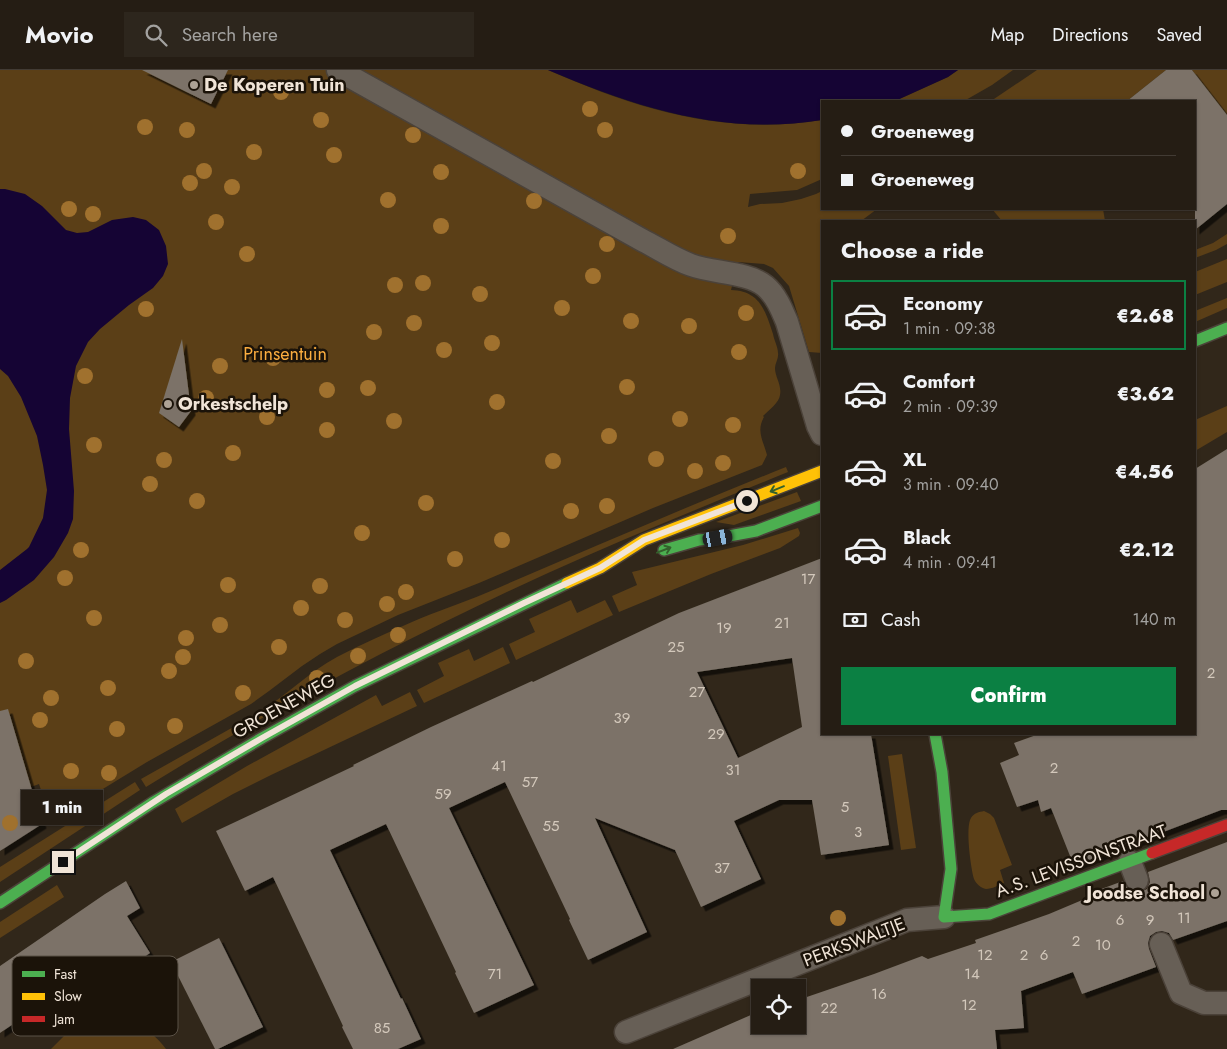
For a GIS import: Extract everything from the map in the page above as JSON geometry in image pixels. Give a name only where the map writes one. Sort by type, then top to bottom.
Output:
[{"type":"main road","points":[[1196,341],[1227,328]]},
{"type":"main road","name":"GROENEWEG","points":[[0,903],[152,803],[355,686],[600,568],[644,540],[821,471]]},
{"type":"main road","points":[[650,555],[699,540],[756,531],[821,506]]},
{"type":"main road","name":"GROENEWEG","points":[[600,568],[633,560]]},
{"type":"main road","points":[[936,735],[942,772],[951,869],[944,917]]},
{"type":"main road","name":"A.S. LEVISSONSTRAAT","points":[[944,917],[989,914],[1031,898],[1134,871],[1227,825]]},
{"type":"lane","points":[[338,70],[690,265],[744,276],[758,281],[765,286],[780,306],[787,322],[821,432]]},
{"type":"lane","name":"PERKSWALTJE","points":[[626,1032],[907,920],[944,917]]},
{"type":"lane","points":[[1161,944],[1181,993],[1204,1003],[1227,1003]]},
{"type":"green space","name":"Prinsentuin","points":[[0,70],[548,70],[615,97],[682,116],[750,124],[786,124],[821,120],[821,179],[797,190],[750,194],[748,207],[801,199],[821,192],[821,210],[876,210],[862,220],[821,220],[821,353],[809,352],[789,286],[773,268],[764,264],[738,262],[731,290],[749,294],[760,303],[767,317],[778,351],[775,368],[780,395],[776,404],[763,416],[760,431],[767,455],[762,465],[653,508],[479,583],[398,615],[337,644],[302,666],[251,704],[42,824],[34,797],[42,793],[39,784],[31,787],[0,739]]},
{"type":"green space","points":[[958,70],[1013,70],[966,100],[897,100],[948,77]]},
{"type":"green space","points":[[1037,70],[1166,70],[1128,100],[992,100]]},
{"type":"green space","points":[[1192,70],[1227,70],[1227,115]]},
{"type":"green space","points":[[993,210],[1103,210],[1105,220],[1001,220]]},
{"type":"green space","points":[[1227,234],[1227,244],[1196,258],[1196,250],[1213,243]]},
{"type":"green space","points":[[1227,259],[1227,282],[1196,295],[1196,272]]},
{"type":"green space","points":[[1227,298],[1227,308],[1196,322],[1196,311]]},
{"type":"green space","points":[[1227,406],[1227,432],[1196,450],[1196,420]]},
{"type":"green space","points":[[786,467],[788,472],[578,560],[496,597],[394,647],[293,701],[146,787],[141,779],[260,712],[337,657],[384,634]]},
{"type":"green space","points":[[797,492],[801,501],[734,525],[716,522]]},
{"type":"green space","points":[[798,528],[799,536],[780,548],[619,612],[612,596],[637,585],[632,572],[743,545]]},
{"type":"green space","points":[[571,600],[577,613],[605,600],[613,615],[516,660],[509,644],[535,632],[529,619]]},
{"type":"green space","points":[[503,647],[510,663],[424,703],[417,690],[444,676],[438,663],[469,649],[474,661]]},
{"type":"green space","points":[[410,692],[417,706],[271,775],[182,823],[175,809],[247,766],[376,695],[382,706]]},
{"type":"green space","points":[[902,754],[916,848],[901,850],[888,756]]},
{"type":"green space","points":[[135,782],[140,790],[0,882],[0,867]]},
{"type":"green space","points":[[984,811],[994,818],[1012,865],[1000,870],[1004,883],[986,889],[979,886],[974,879],[969,839],[969,823],[971,818],[978,812]]},
{"type":"green space","points":[[57,885],[64,897],[0,938],[0,922]]},
{"type":"green space","points":[[64,1036],[154,1036],[166,1049],[51,1049]]},
{"type":"shaded area","points":[[548,70],[958,70],[948,77],[897,100],[821,100],[821,120],[786,124],[716,121],[682,115],[648,107],[581,84]]},
{"type":"shaded area","points":[[0,189],[25,194],[42,206],[66,230],[77,233],[88,232],[112,220],[133,217],[146,220],[159,230],[166,246],[168,264],[163,276],[153,288],[100,329],[88,342],[76,366],[70,398],[69,429],[74,491],[73,519],[68,533],[54,557],[34,580],[0,603],[0,570],[29,547],[43,518],[47,490],[37,436],[21,397],[8,376],[0,369]]},
{"type":"building","name":"De Koperen Tuin","points":[[142,70],[228,70],[211,104]]},
{"type":"building","points":[[1166,70],[1192,70],[1227,115],[1227,204],[1196,229],[1196,100],[1128,100]]},
{"type":"building","points":[[182,339],[191,411],[179,427],[159,413]]},
{"type":"building","points":[[1227,449],[1227,810],[1221,810],[1074,866],[1051,808],[1041,812],[1038,800],[1017,807],[1000,763],[1019,755],[1014,743],[1036,735],[1196,735],[1196,468]]},
{"type":"building","points":[[821,558],[821,735],[871,735],[889,845],[821,855],[812,800],[779,800],[734,821],[761,879],[701,907],[675,850],[595,818],[647,932],[588,960],[505,782],[449,808],[534,985],[474,1013],[386,824],[330,850],[421,1039],[398,1049],[353,1049],[273,877],[245,891],[216,831],[354,766],[431,727],[533,682],[679,613]],"holes":[[[792,658],[802,727],[738,758],[697,672]]]},
{"type":"building","points":[[8,709],[42,824],[0,851],[0,711]]},
{"type":"building","points":[[1227,842],[1227,921],[1173,940],[1169,933],[1156,932],[1150,936],[1148,943],[1156,967],[1082,994],[1073,972],[1021,991],[1024,1028],[995,1030],[997,1049],[673,1049],[751,1015],[751,1034],[806,1034],[806,997],[922,956],[928,959],[976,943],[975,940],[1049,914],[1087,898],[1085,895],[1123,881],[1129,890],[1135,893],[1141,892],[1147,889],[1150,882],[1148,872]]},
{"type":"building","points":[[126,881],[140,908],[127,916],[150,953],[146,956],[15,956]]},
{"type":"building","points":[[219,938],[263,1027],[215,1049],[178,976],[178,958]]},
{"type":"building","points":[[12,958],[12,1025],[0,1033],[0,966]]},
{"type":"traffic: fast","points":[[1196,341],[1227,328]]},
{"type":"traffic: fast","points":[[664,550],[699,540],[756,531],[821,506]]},
{"type":"traffic: fast","points":[[0,903],[152,803],[262,738],[355,686],[567,583]]},
{"type":"traffic: fast","points":[[935,735],[942,772],[951,869],[944,917],[989,914],[1152,853]]},
{"type":"traffic: slow","points":[[567,583],[600,568],[644,540],[821,471]]},
{"type":"traffic: jam","points":[[1152,853],[1227,825]]},
{"type":"place","name":"De Koperen Tuin","points":[[194,85]]},
{"type":"place","name":"Orkestschelp","points":[[168,404]]},
{"type":"place","name":"Joodse School","points":[[1215,893]]},
{"type":"route","points":[[63,862],[166,794],[355,686],[600,568],[644,540],[747,501]]}]
